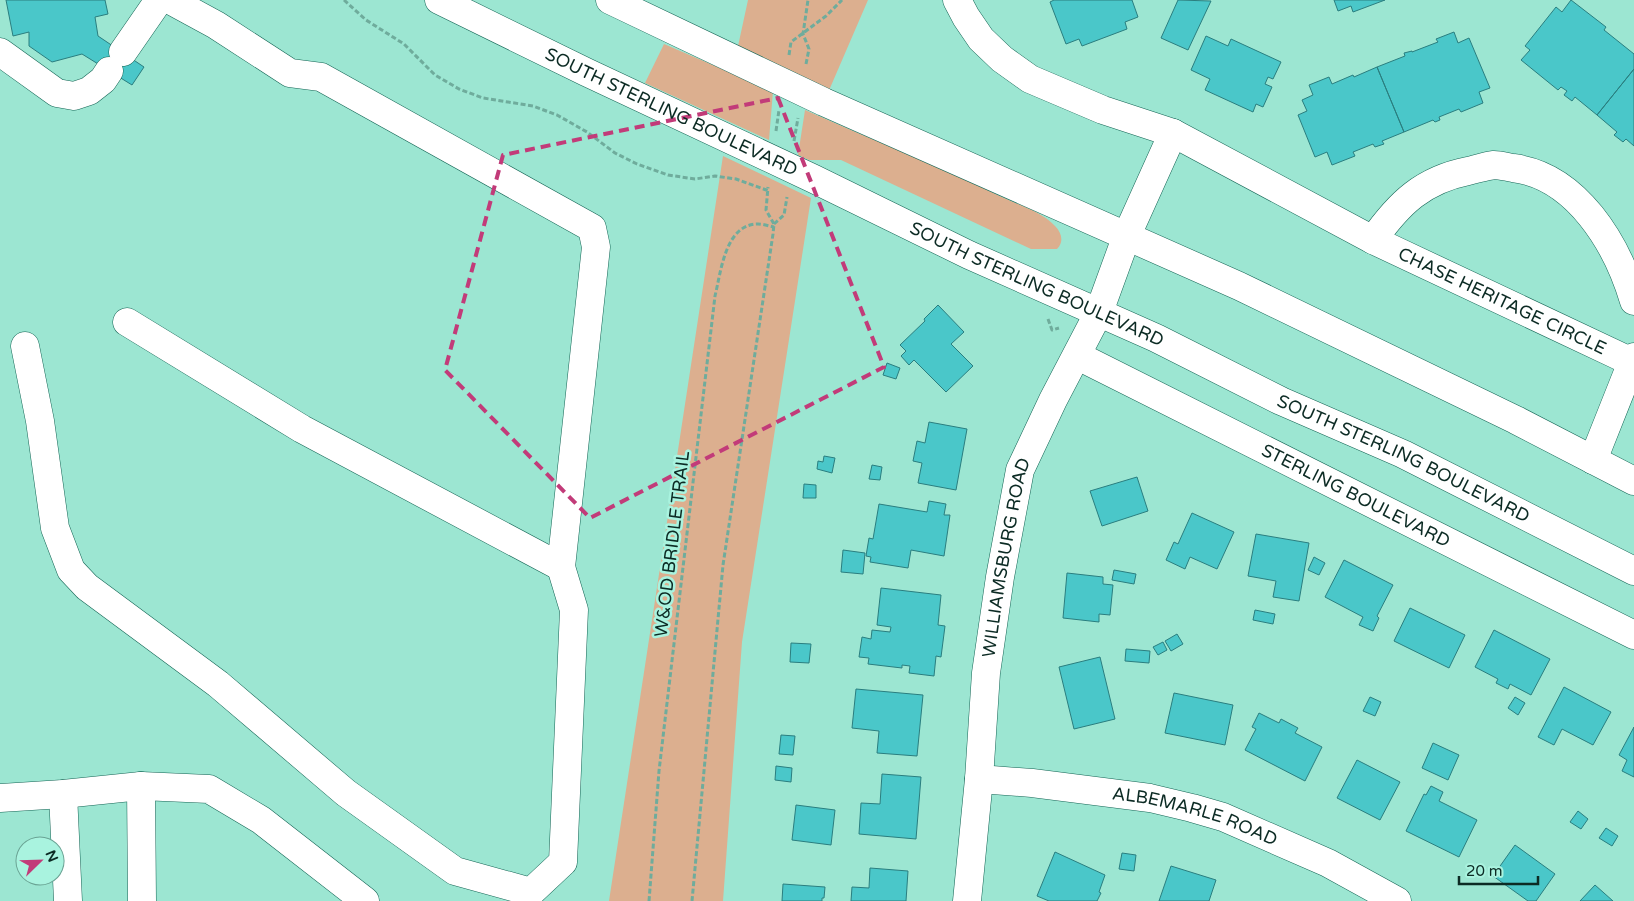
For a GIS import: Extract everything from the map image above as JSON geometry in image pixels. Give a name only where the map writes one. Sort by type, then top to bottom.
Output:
[{"type":"street","points":[[0,52],[57,93],[74,96],[89,91],[103,80],[159,0]]},
{"type":"street","points":[[25,346],[40,421],[55,528],[70,570],[87,587],[218,684],[346,793],[455,871],[531,892],[563,862],[574,610],[561,567],[596,247],[592,228],[321,77],[290,73],[216,25],[170,0]]},
{"type":"street","name":"SOUTH STERLING BOULEVARD","points":[[439,0],[586,72],[782,178],[1099,312],[1281,401],[1403,454],[1634,571]]},
{"type":"street","points":[[610,0],[794,78],[1266,299],[1516,420],[1634,481]]},
{"type":"street","name":"CHASE HERITAGE CIRCLE","points":[[957,0],[981,39],[1002,59],[1030,79],[1103,110],[1173,133],[1373,240],[1633,360],[1594,460]]},
{"type":"street","points":[[1127,235],[1173,133]]},
{"type":"street","points":[[1373,240],[1388,218],[1404,201],[1424,187],[1458,173],[1495,165],[1525,169],[1543,176],[1567,191],[1590,215],[1620,263],[1634,301]]},
{"type":"street","name":"WILLIAMSBURG ROAD","points":[[967,901],[979,779],[986,672],[1000,577],[1020,470],[1053,400],[1078,356],[1099,312],[1127,235]]},
{"type":"street","points":[[127,322],[302,429],[561,567]]},
{"type":"street","name":"STERLING BOULEVARD","points":[[1078,356],[1634,635]]},
{"type":"street","name":"ALBEMARLE ROAD","points":[[979,779],[1032,783],[1150,798],[1223,817],[1328,863],[1397,901]]},
{"type":"street","points":[[141,786],[142,901]]},
{"type":"street","points":[[0,798],[141,786],[208,790],[260,820],[366,901]]},
{"type":"street","points":[[63,794],[68,901]]},
{"type":"path","points":[[344,0],[366,20],[404,44],[435,75],[459,89],[483,98],[533,106],[558,115],[587,132],[615,153],[637,164],[668,175],[695,179],[715,176],[768,190]]},
{"type":"path","points":[[796,198],[782,178],[794,78],[809,48],[803,34],[808,0]]},
{"type":"path","points":[[692,901],[723,565],[774,226],[784,215],[782,178],[794,78],[791,42],[826,16],[842,0]]},
{"type":"path","points":[[768,190],[782,178]]},
{"type":"path","points":[[774,226],[766,210],[768,190],[782,178]]},
{"type":"path","name":"W&OD BRIDLE TRAIL","points":[[649,901],[659,771],[716,296],[723,258],[728,246],[738,233],[748,226],[759,224],[774,226]]},
{"type":"path","points":[[1043,314],[1048,317],[1052,330],[1060,328]]},
{"type":"highlighted area","points":[[778,98],[884,367],[590,518],[445,370],[503,155]]},
{"type":"shaded area","points":[[748,0],[868,0],[824,102],[735,60]]},
{"type":"shaded area","points":[[664,44],[773,91],[769,140],[645,83]]},
{"type":"shaded area","points":[[805,110],[929,163],[1037,213],[1050,221],[1057,229],[1061,235],[1061,243],[1057,249],[1031,249],[841,160],[809,160],[798,155]]},
{"type":"shaded area","points":[[723,156],[811,198],[742,642],[723,901],[609,901]]},
{"type":"building","points":[[6,0],[105,0],[108,14],[95,17],[98,36],[144,67],[132,85],[82,54],[52,62],[29,46],[29,32],[13,36]]},
{"type":"building","points":[[1054,0],[1132,0],[1138,17],[1125,22],[1127,29],[1082,46],[1079,39],[1066,44],[1050,2]]},
{"type":"building","points":[[1178,0],[1211,1],[1188,50],[1161,38]]},
{"type":"building","points":[[1334,0],[1385,0],[1353,12],[1351,6],[1338,11]]},
{"type":"building","points":[[1571,0],[1606,27],[1604,30],[1634,54],[1634,69],[1597,115],[1575,97],[1572,101],[1564,95],[1567,91],[1561,87],[1558,90],[1521,60],[1530,50],[1525,46],[1556,7],[1562,12]]},
{"type":"building","points":[[1454,32],[1458,43],[1469,38],[1490,88],[1479,92],[1483,103],[1461,112],[1459,109],[1439,117],[1440,120],[1435,122],[1433,120],[1404,132],[1377,67],[1405,56],[1404,53],[1412,52],[1438,42],[1436,39]]},
{"type":"building","points":[[1206,36],[1228,46],[1231,39],[1281,62],[1273,79],[1268,77],[1265,84],[1272,87],[1263,107],[1256,104],[1253,112],[1205,90],[1210,79],[1191,70]]},
{"type":"building","points":[[1377,67],[1404,132],[1382,141],[1384,144],[1375,147],[1373,144],[1353,152],[1355,156],[1332,165],[1327,152],[1315,157],[1298,115],[1307,111],[1302,100],[1313,95],[1309,85],[1329,77],[1332,84]]},
{"type":"building","points":[[1634,69],[1634,146],[1626,139],[1623,142],[1614,135],[1617,132],[1597,115]]},
{"type":"building","points":[[938,305],[964,332],[951,344],[973,366],[946,392],[914,360],[909,365],[901,356],[906,351],[900,345],[925,321],[924,319]]},
{"type":"building","points":[[887,363],[900,368],[896,379],[883,375]]},
{"type":"building","points":[[929,422],[967,429],[956,490],[918,483],[922,463],[913,461],[917,441],[925,443]]},
{"type":"building","points":[[824,456],[835,458],[832,473],[817,469],[818,461],[823,462]]},
{"type":"building","points":[[872,465],[882,467],[880,480],[869,479]]},
{"type":"building","points":[[1137,477],[1148,511],[1102,526],[1090,491]]},
{"type":"building","points":[[804,484],[816,485],[816,498],[803,498]]},
{"type":"building","points":[[929,501],[946,504],[944,515],[950,515],[944,556],[911,550],[908,568],[870,562],[871,557],[866,556],[869,538],[873,539],[879,504],[927,512]]},
{"type":"building","points":[[1192,513],[1234,532],[1217,569],[1190,557],[1185,569],[1166,560],[1174,542],[1178,544]]},
{"type":"building","points":[[1256,534],[1309,543],[1299,601],[1273,597],[1276,581],[1248,576]]},
{"type":"building","points":[[843,550],[865,553],[863,574],[841,572]]},
{"type":"building","points":[[1314,557],[1325,563],[1319,575],[1308,570]]},
{"type":"building","points":[[1344,560],[1393,585],[1377,616],[1379,618],[1373,631],[1359,625],[1363,617],[1325,597]]},
{"type":"building","points":[[1114,570],[1136,574],[1134,584],[1112,580]]},
{"type":"building","points":[[1067,573],[1103,577],[1103,584],[1113,585],[1110,615],[1099,614],[1099,622],[1063,618]]},
{"type":"building","points":[[881,588],[941,595],[938,625],[945,626],[941,657],[936,656],[934,676],[909,673],[910,666],[902,665],[902,668],[868,664],[869,658],[859,657],[862,637],[871,639],[872,630],[890,632],[891,627],[877,625]]},
{"type":"building","points":[[1410,608],[1465,635],[1449,668],[1394,641]]},
{"type":"building","points":[[1255,610],[1275,614],[1273,624],[1253,620]]},
{"type":"building","points":[[1494,630],[1550,659],[1531,695],[1510,684],[1508,689],[1496,683],[1498,679],[1475,667]]},
{"type":"building","points":[[1177,634],[1183,644],[1171,651],[1165,641]]},
{"type":"building","points":[[1163,642],[1167,650],[1158,655],[1153,647]]},
{"type":"building","points":[[791,643],[811,644],[809,663],[790,662]]},
{"type":"building","points":[[1126,649],[1150,651],[1149,663],[1125,661]]},
{"type":"building","points":[[1100,657],[1115,719],[1074,729],[1059,667]]},
{"type":"building","points":[[1564,687],[1611,712],[1593,745],[1562,729],[1554,745],[1538,737]]},
{"type":"building","points":[[856,689],[923,695],[917,756],[877,753],[879,731],[852,728]]},
{"type":"building","points":[[1174,693],[1233,705],[1225,745],[1165,733]]},
{"type":"building","points":[[1370,697],[1381,702],[1375,716],[1363,711]]},
{"type":"building","points":[[1515,697],[1525,703],[1518,715],[1508,708]]},
{"type":"building","points":[[1259,713],[1279,723],[1281,719],[1298,728],[1295,733],[1322,747],[1305,781],[1245,750],[1256,729],[1252,727]]},
{"type":"building","points":[[1634,727],[1634,777],[1622,771],[1627,760],[1619,755]]},
{"type":"building","points":[[781,735],[795,736],[793,755],[779,754]]},
{"type":"building","points":[[1433,743],[1459,755],[1448,780],[1422,768]]},
{"type":"building","points":[[1357,760],[1400,782],[1380,820],[1337,798]]},
{"type":"building","points":[[776,766],[792,768],[791,782],[775,780]]},
{"type":"building","points":[[882,774],[921,777],[916,839],[859,834],[861,803],[880,804]]},
{"type":"building","points":[[1431,786],[1443,792],[1439,801],[1477,820],[1459,857],[1406,831],[1424,794],[1426,795]]},
{"type":"building","points":[[796,805],[835,810],[831,845],[792,840]]},
{"type":"building","points":[[1578,811],[1588,819],[1581,829],[1570,822]]},
{"type":"building","points":[[1606,828],[1618,836],[1612,846],[1599,838]]},
{"type":"building","points":[[1515,845],[1555,874],[1536,901],[1528,901],[1493,876]]},
{"type":"building","points":[[1055,852],[1105,875],[1097,901],[1049,901],[1037,896]]},
{"type":"building","points":[[1122,853],[1136,855],[1134,871],[1119,869]]},
{"type":"building","points":[[1171,866],[1216,880],[1209,901],[1159,901]]},
{"type":"building","points":[[870,868],[908,871],[906,901],[851,901],[852,887],[869,888]]},
{"type":"building","points":[[783,884],[825,887],[824,898],[822,898],[822,901],[782,901]]},
{"type":"building","points":[[1595,885],[1613,901],[1580,901]]}]
